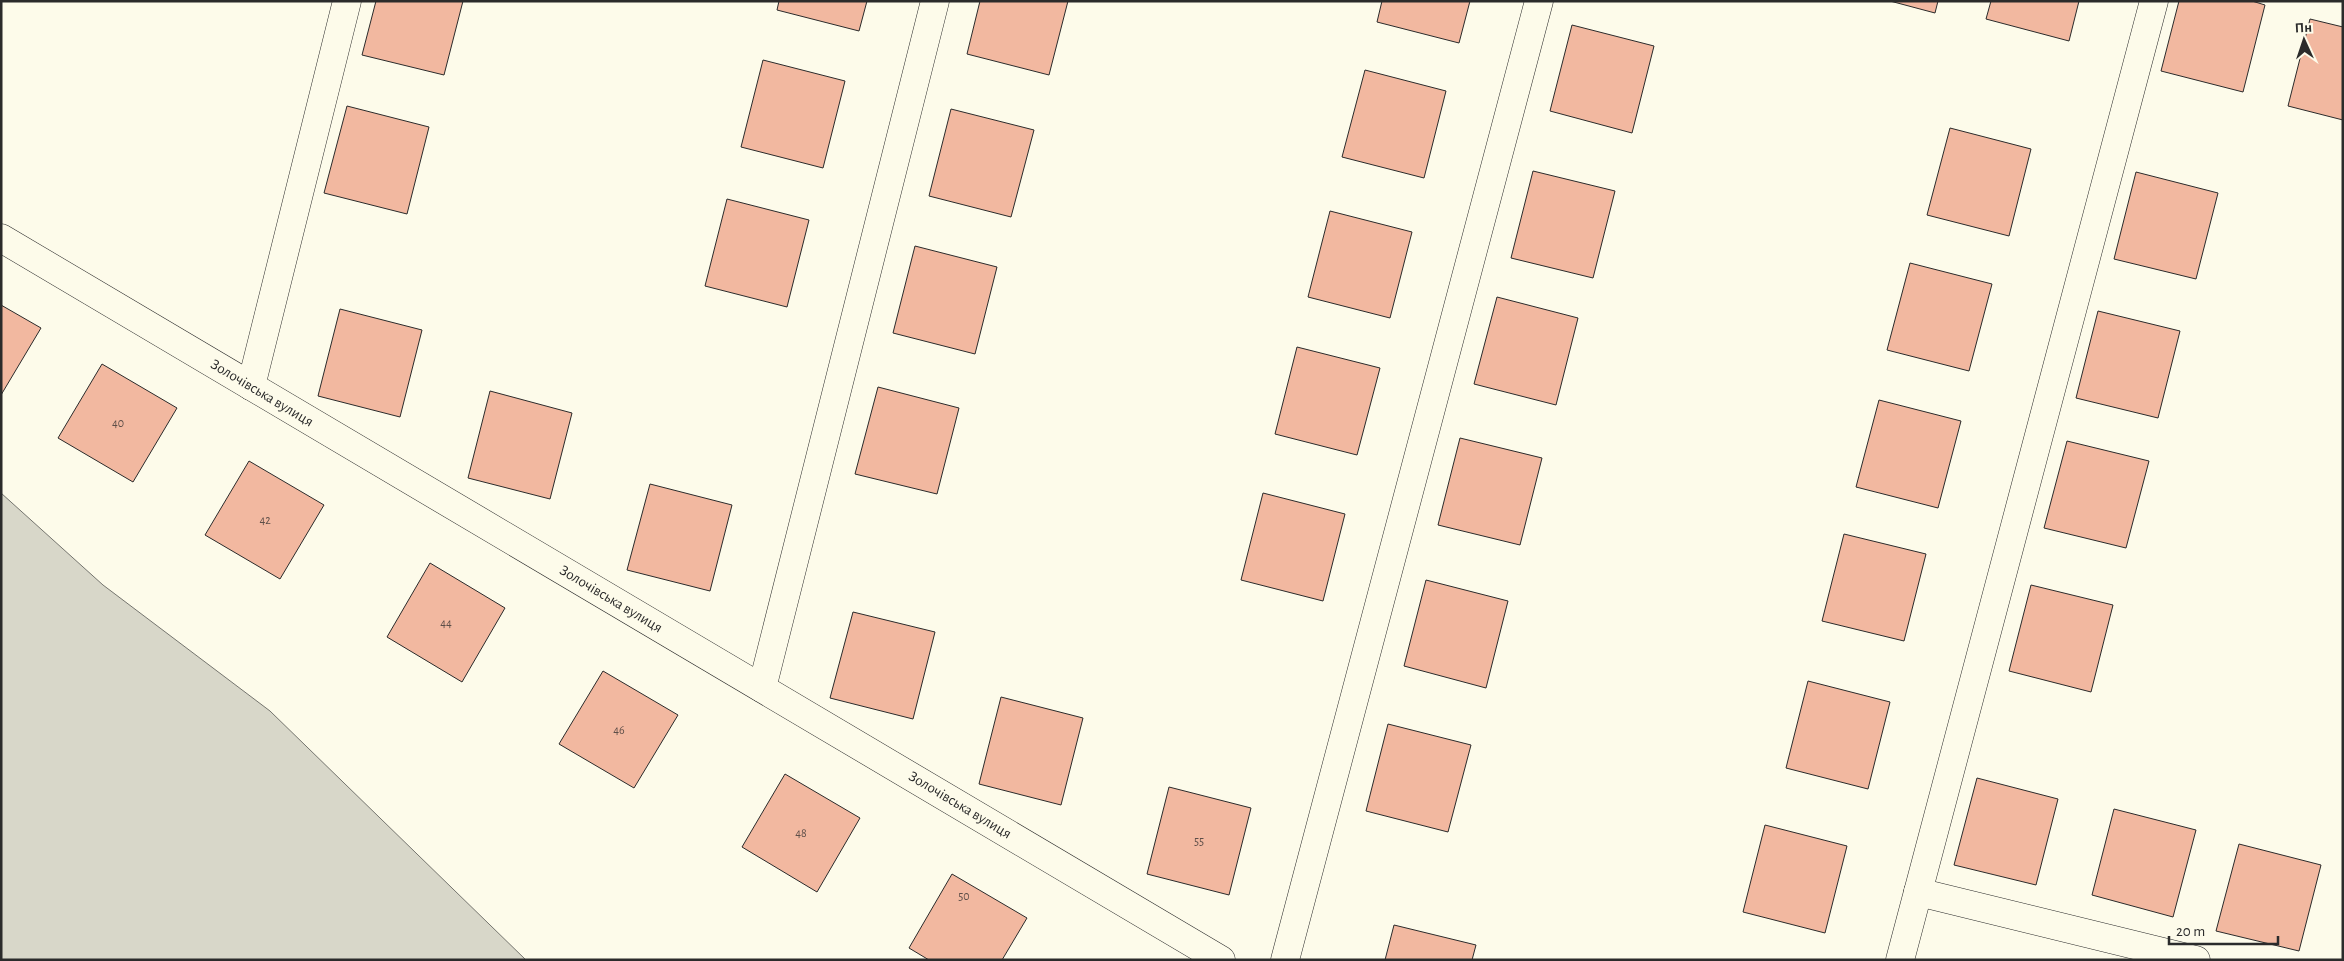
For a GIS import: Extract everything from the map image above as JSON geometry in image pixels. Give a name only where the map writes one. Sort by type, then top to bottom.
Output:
[{"type":"street","points":[[251,386],[348,1]]},
{"type":"street","points":[[762,688],[936,1]]},
{"type":"street","points":[[1285,960],[1539,1]]},
{"type":"street","points":[[1900,960],[2154,1]]},
{"type":"street","name":"Золочівська вулиця","points":[[1,238],[1221,960]]},
{"type":"street","points":[[1918,892],[2196,960]]},
{"type":"shaded area","points":[[1,493],[103,585],[270,711],[526,960],[1,960]]},
{"type":"building","points":[[376,1],[463,1],[444,75],[362,55]]},
{"type":"building","points":[[779,1],[867,1],[859,31],[777,10]]},
{"type":"building","points":[[980,1],[1068,1],[1049,75],[967,54]]},
{"type":"building","points":[[1382,1],[1470,1],[1459,43],[1377,22]]},
{"type":"building","points":[[1890,1],[1938,1],[1935,13]]},
{"type":"building","points":[[1991,1],[2079,1],[2069,41],[1986,19]]},
{"type":"building","points":[[2179,1],[2252,1],[2265,5],[2243,92],[2161,71]]},
{"type":"building","points":[[2310,19],[2343,27],[2343,120],[2288,106]]},
{"type":"building","points":[[1572,25],[1654,46],[1632,133],[1550,111]]},
{"type":"building","points":[[763,60],[845,81],[823,168],[741,147]]},
{"type":"building","points":[[1365,70],[1446,91],[1424,178],[1342,157]]},
{"type":"building","points":[[347,106],[429,127],[407,214],[324,193]]},
{"type":"building","points":[[951,109],[1034,130],[1011,217],[929,196]]},
{"type":"building","points":[[1950,128],[2031,149],[2009,236],[1927,215]]},
{"type":"building","points":[[1533,171],[1615,191],[1593,278],[1511,258]]},
{"type":"building","points":[[2136,172],[2218,193],[2196,279],[2114,259]]},
{"type":"building","points":[[727,199],[809,220],[787,307],[705,286]]},
{"type":"building","points":[[1330,211],[1412,232],[1390,318],[1308,297]]},
{"type":"building","points":[[915,246],[997,267],[975,354],[893,333]]},
{"type":"building","points":[[1910,263],[1992,284],[1969,371],[1887,350]]},
{"type":"building","points":[[1497,297],[1578,318],[1556,405],[1474,384]]},
{"type":"building","points":[[1,305],[41,328],[1,395]]},
{"type":"building","points":[[340,309],[422,330],[400,417],[318,396]]},
{"type":"building","points":[[2098,311],[2180,331],[2158,418],[2076,398]]},
{"type":"building","points":[[1297,347],[1380,368],[1357,455],[1275,434]]},
{"type":"building","points":[[102,364],[177,408],[133,482],[58,438]]},
{"type":"building","points":[[878,387],[959,408],[937,494],[855,474]]},
{"type":"building","points":[[490,391],[572,413],[550,499],[468,478]]},
{"type":"building","points":[[1879,400],[1961,421],[1938,508],[1856,487]]},
{"type":"building","points":[[1460,438],[1542,458],[1520,545],[1438,525]]},
{"type":"building","points":[[2067,441],[2149,461],[2126,548],[2044,528]]},
{"type":"building","points":[[249,461],[324,505],[280,579],[205,535]]},
{"type":"building","points":[[650,484],[732,505],[710,591],[627,570]]},
{"type":"building","points":[[1263,493],[1345,514],[1323,601],[1241,580]]},
{"type":"building","points":[[1844,534],[1926,554],[1904,641],[1822,621]]},
{"type":"building","points":[[430,563],[505,608],[462,682],[387,637]]},
{"type":"building","points":[[1426,580],[1508,601],[1486,688],[1404,666]]},
{"type":"building","points":[[2031,585],[2113,605],[2091,692],[2009,671]]},
{"type":"building","points":[[853,612],[935,632],[913,719],[830,698]]},
{"type":"building","points":[[603,671],[678,715],[634,788],[559,744]]},
{"type":"building","points":[[1808,681],[1890,702],[1868,789],[1786,768]]},
{"type":"building","points":[[1001,697],[1083,718],[1061,805],[979,784]]},
{"type":"building","points":[[1388,724],[1471,745],[1448,832],[1366,811]]},
{"type":"building","points":[[785,774],[860,818],[817,892],[742,847]]},
{"type":"building","points":[[1977,778],[2058,799],[2036,885],[1954,865]]},
{"type":"building","points":[[1169,787],[1251,808],[1229,895],[1147,874]]},
{"type":"building","points":[[2114,809],[2196,830],[2173,917],[2092,895]]},
{"type":"building","points":[[1765,825],[1847,846],[1825,933],[1743,912]]},
{"type":"building","points":[[2239,844],[2321,865],[2299,951],[2216,931]]},
{"type":"building","points":[[952,874],[1027,918],[1002,960],[929,960],[909,948]]},
{"type":"building","points":[[1394,925],[1476,945],[1472,960],[1385,960]]}]
